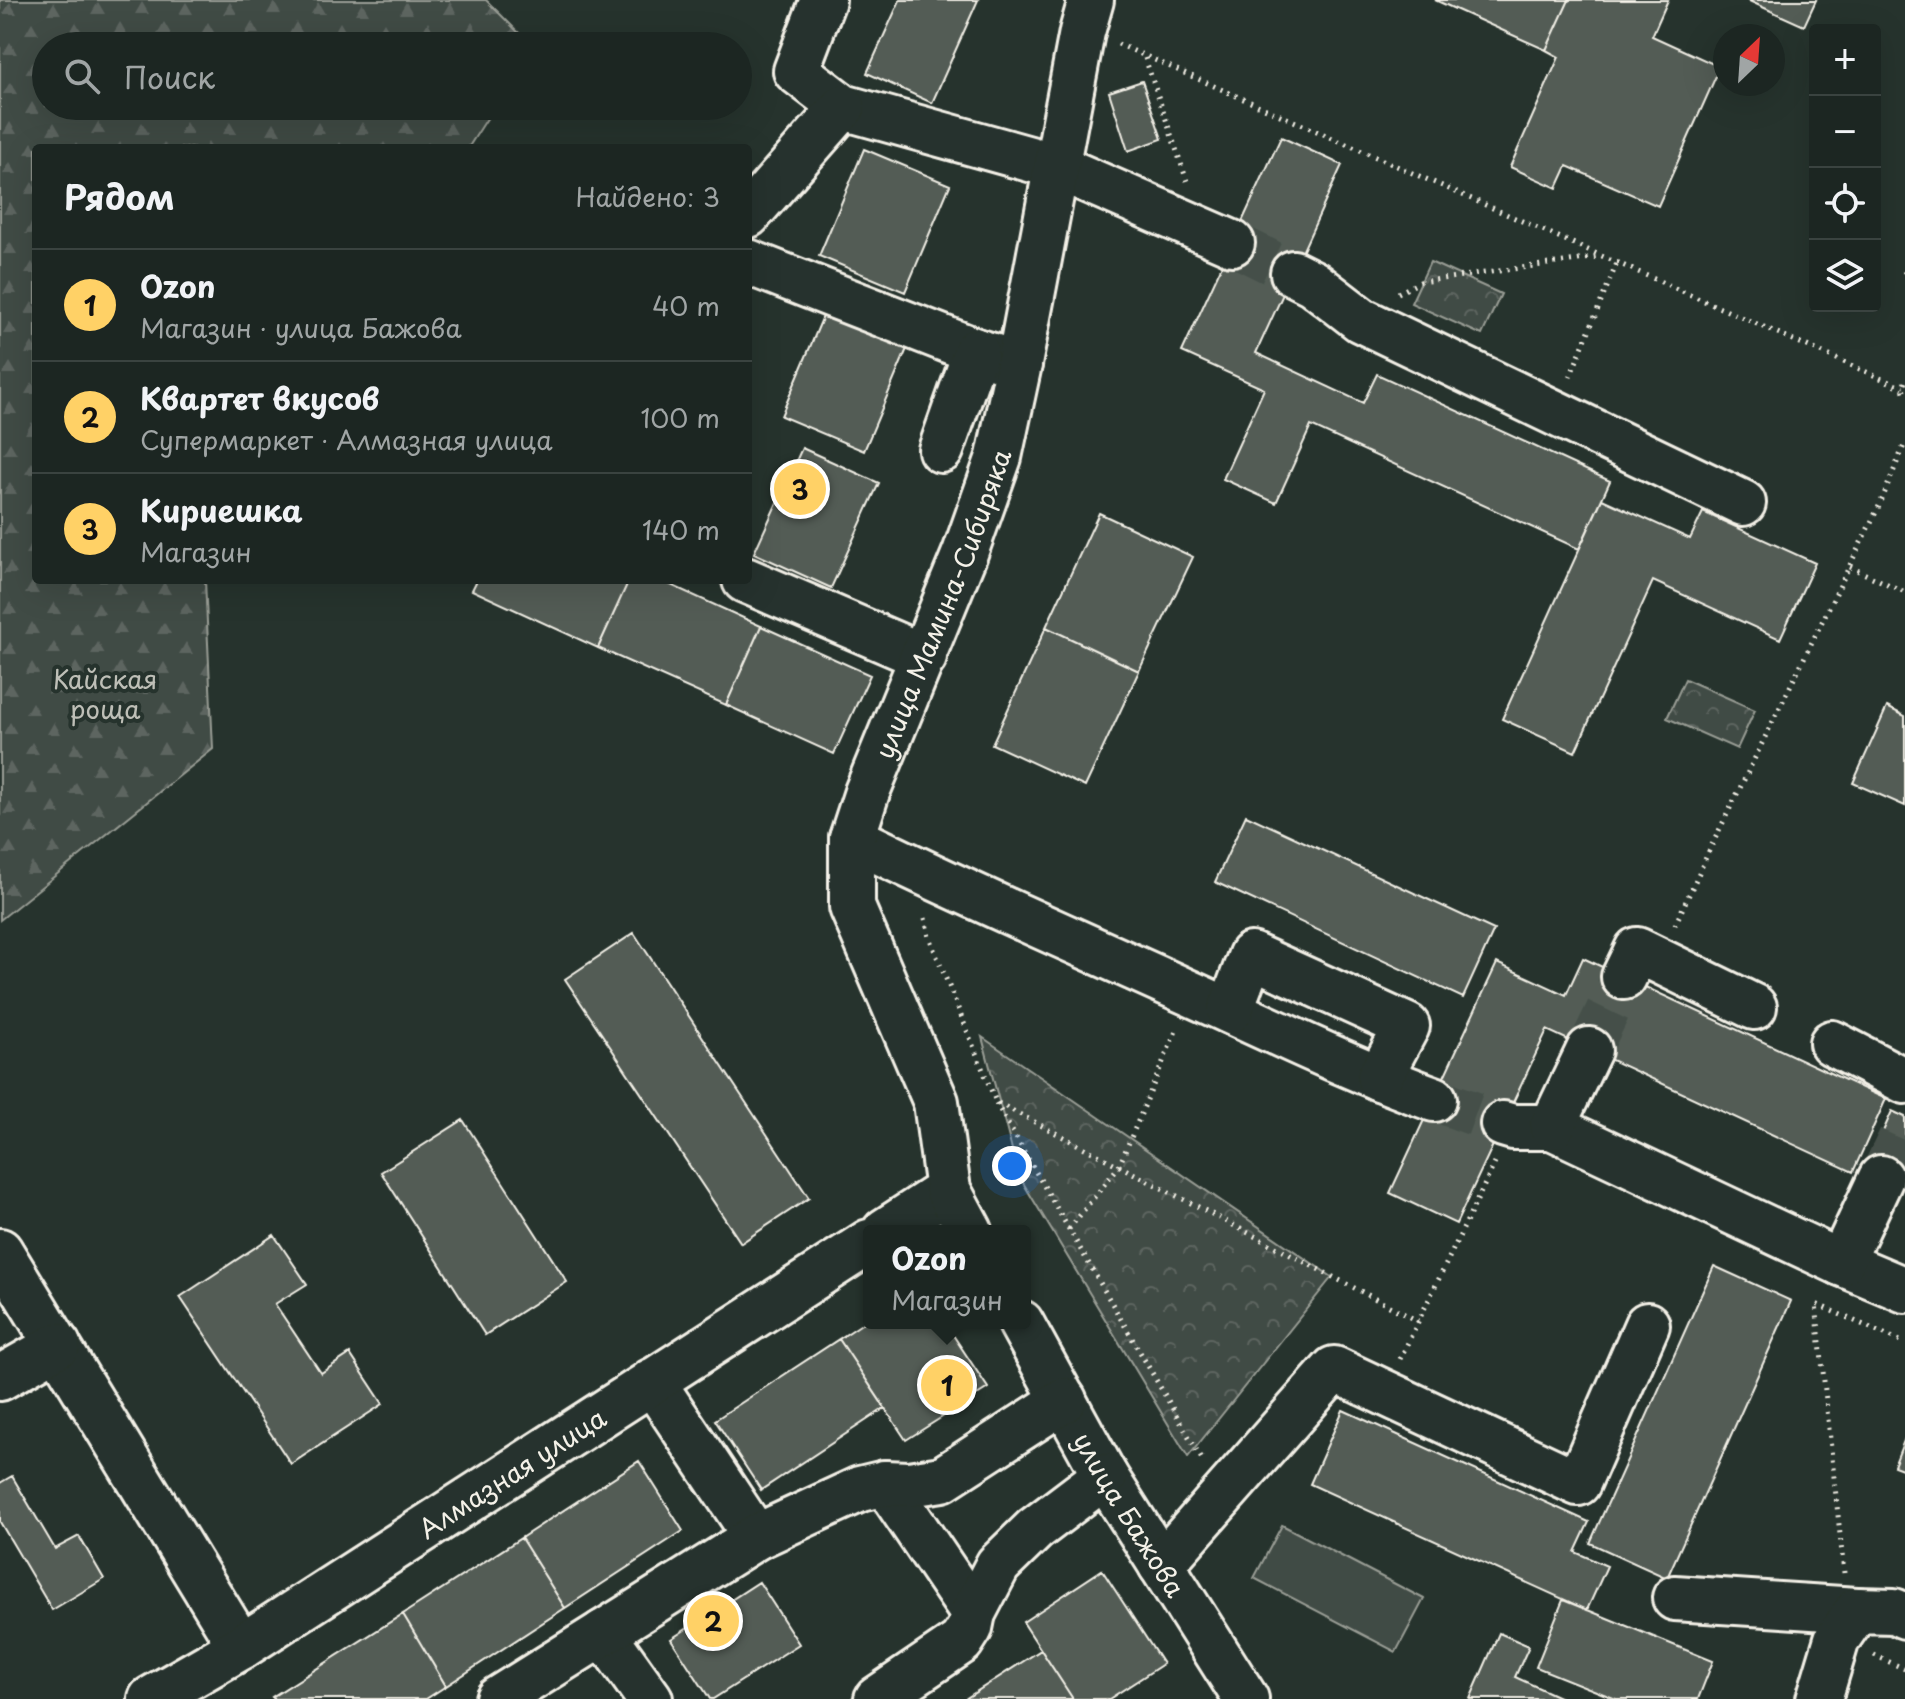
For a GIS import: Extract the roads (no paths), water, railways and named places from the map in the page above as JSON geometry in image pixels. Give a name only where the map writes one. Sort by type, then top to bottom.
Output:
[{"type":"street","points":[[823,0],[796,71],[843,107],[1055,166],[1218,237]]},
{"type":"street","name":"улица Мамина-Сибиряка","points":[[948,1190],[936,1102],[852,907],[852,838],[867,792],[965,553],[999,457],[1055,166],[1091,0]]},
{"type":"street","points":[[752,210],[843,107]]},
{"type":"street","points":[[752,264],[976,351],[1019,364]]},
{"type":"street","points":[[1293,273],[1313,283],[1361,320],[1743,503]]},
{"type":"street","points":[[941,450],[976,351]]},
{"type":"street","points":[[752,583],[924,657]]},
{"type":"street","points":[[852,838],[915,870],[1211,1003],[1379,1078],[1434,1099]]},
{"type":"street","points":[[1211,1003],[1251,955],[1407,1026],[1379,1078]]},
{"type":"street","points":[[1642,969],[1754,1007]]},
{"type":"street","points":[[1832,1043],[1905,1081]]},
{"type":"street","points":[[1589,1050],[1522,1126],[1905,1290]]},
{"type":"street","points":[[1841,1263],[1881,1178]]},
{"type":"street","points":[[894,1225],[948,1190],[967,1225]]},
{"type":"street","name":"Алмазная улица","points":[[151,1699],[241,1647],[863,1246]]},
{"type":"street","points":[[0,1251],[241,1647]]},
{"type":"street","points":[[1161,1565],[1334,1369],[1578,1483],[1647,1325]]},
{"type":"street","name":"улица Бажова","points":[[1024,1329],[1105,1476],[1161,1565],[1231,1694]]},
{"type":"street","points":[[0,1378],[58,1345]]},
{"type":"street","points":[[652,1381],[756,1537]]},
{"type":"street","points":[[498,1699],[756,1537],[860,1489],[885,1483],[909,1484],[942,1479],[1064,1400]]},
{"type":"street","points":[[877,1699],[961,1642],[998,1565],[1035,1529],[1105,1476]]},
{"type":"street","points":[[885,1483],[973,1613]]},
{"type":"street","points":[[1675,1598],[1894,1611],[1905,1616]]},
{"type":"street","points":[[1819,1699],[1837,1639],[1853,1610]]},
{"type":"street","points":[[603,1633],[650,1699]]},
{"type":"tunnel","points":[[1232,243],[1293,273]]},
{"type":"tunnel","points":[[1589,1050],[1624,977]]},
{"type":"tunnel","points":[[1434,1099],[1503,1124]]},
{"type":"tunnel","points":[[1881,1178],[1905,1128]]},
{"type":"place","name":"Кириешка","points":[[800,489]]},
{"type":"place","name":"Ozon","points":[[947,1385]]},
{"type":"place","name":"Квартет вкусов","points":[[713,1621]]},
{"type":"park label","name":"Кайская роща","points":[[105,693]]}]
